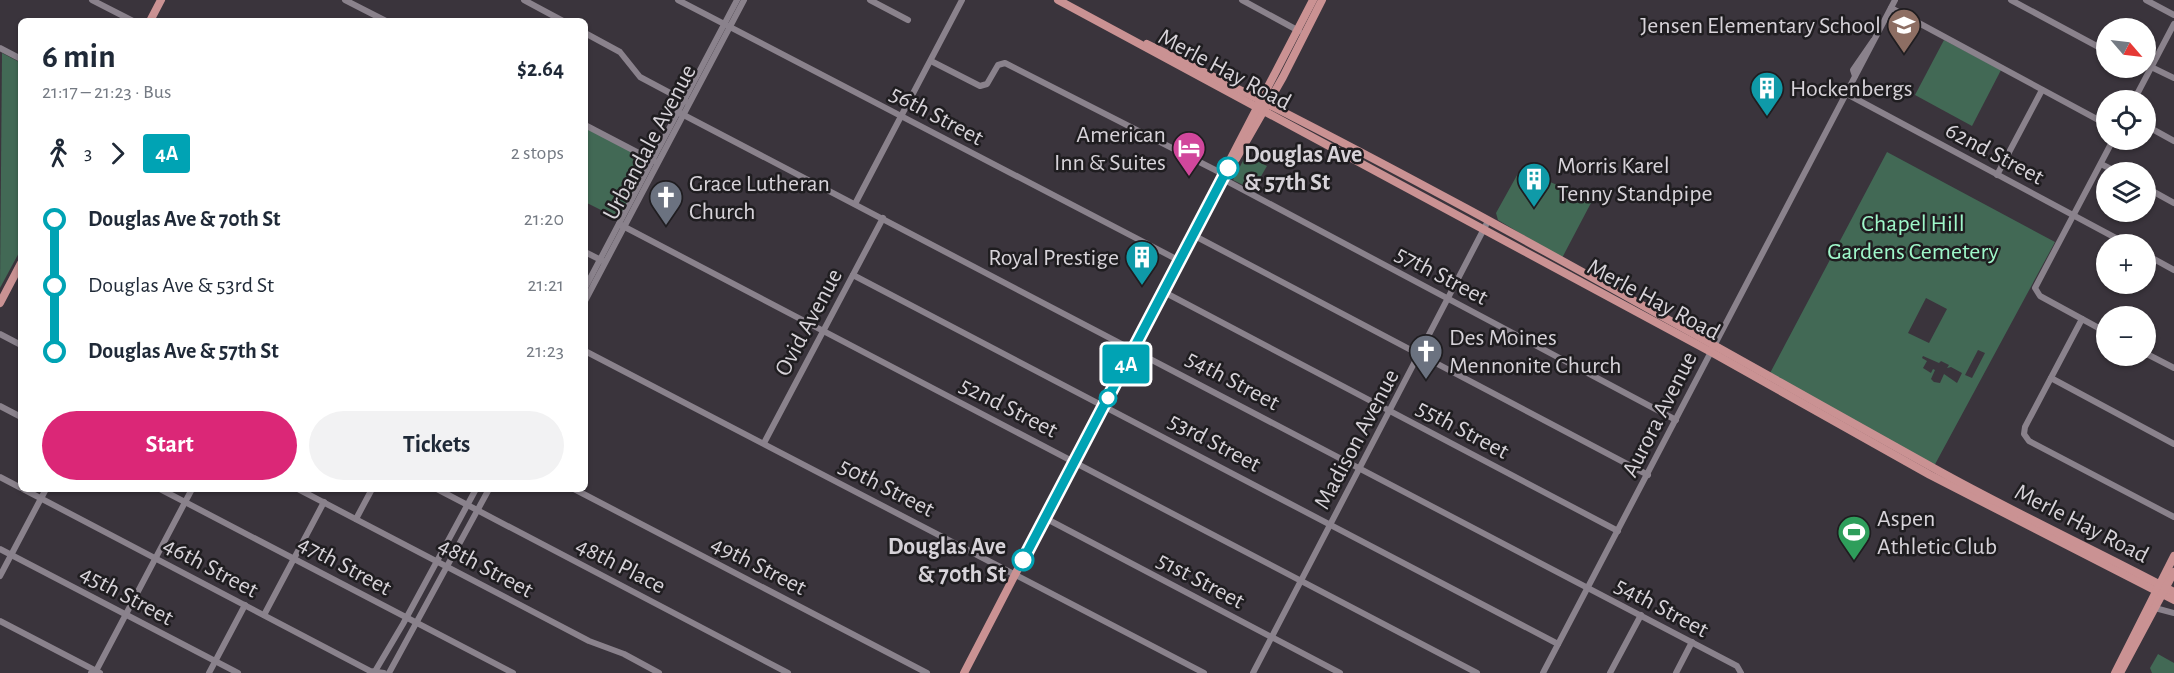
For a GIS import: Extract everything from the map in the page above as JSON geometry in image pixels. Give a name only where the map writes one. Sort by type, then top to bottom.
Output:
[{"type":"main road","points":[[152,18],[161,0]]},
{"type":"main road","name":"Merle Hay Road","points":[[1058,0],[1487,225],[1713,348],[1930,474],[2161,589],[2174,592]]},
{"type":"main road","points":[[1302,32],[1313,0]]},
{"type":"main road","points":[[964,673],[1224,177],[1302,32],[1322,0]]},
{"type":"main road","points":[[0,303],[18,275]]},
{"type":"main road","points":[[2121,673],[2155,608],[2174,556]]},
{"type":"main road","points":[[2115,673],[2161,589],[2174,572]]},
{"type":"main road","name":"Merle Hay Road","points":[[2161,589],[2174,600]]},
{"type":"street","points":[[92,0],[127,18]]},
{"type":"street","points":[[345,0],[380,18]]},
{"type":"street","points":[[524,0],[557,18]]},
{"type":"street","name":"56th Street","points":[[678,0],[1180,261]]},
{"type":"street","name":"Urbandale Avenue","points":[[727,26],[737,0]]},
{"type":"street","name":"Urbandale Avenue","points":[[588,294],[655,161],[727,26],[744,0]]},
{"type":"street","points":[[870,0],[908,20]]},
{"type":"street","points":[[855,204],[962,0]]},
{"type":"street","points":[[1242,0],[1302,32]]},
{"type":"street","name":"Aurora Avenue","points":[[1543,673],[1855,76],[1853,70],[1873,41],[1895,0]]},
{"type":"street","points":[[2011,0],[2096,46]]},
{"type":"street","points":[[2146,0],[2174,15]]},
{"type":"street","points":[[1891,8],[2096,119]]},
{"type":"street","points":[[2156,54],[2174,24]]},
{"type":"street","points":[[588,35],[620,52],[640,77],[687,102]]},
{"type":"street","points":[[0,48],[18,57]]},
{"type":"street","name":"57th Street","points":[[931,61],[980,86],[987,84],[998,65],[1005,63],[1224,177],[1676,420]]},
{"type":"street","points":[[2156,69],[2174,78]]},
{"type":"street","points":[[1997,175],[2042,90]]},
{"type":"street","name":"62nd Street","points":[[1845,93],[2108,234]]},
{"type":"street","name":"54th Street","points":[[681,113],[1641,615],[1737,666],[1741,673]]},
{"type":"street","points":[[588,127],[655,161]]},
{"type":"street","points":[[2156,131],[2174,141]]},
{"type":"street","points":[[2096,173],[2036,285],[2036,292],[2040,296],[2096,327]]},
{"type":"street","points":[[2156,193],[2174,203]]},
{"type":"street","name":"Ovid Avenue","points":[[764,443],[883,218]]},
{"type":"street","name":"Madison Avenue","points":[[1253,673],[1487,225]]},
{"type":"street","name":"52nd Street","points":[[621,226],[1075,461],[1477,673]]},
{"type":"street","points":[[1193,236],[1648,475]]},
{"type":"street","points":[[588,254],[603,261]]},
{"type":"street","points":[[2156,260],[2174,270]]},
{"type":"street","name":"Urbandale Avenue","points":[[588,284],[603,261]]},
{"type":"street","name":"53rd Street","points":[[853,275],[1558,644]]},
{"type":"street","name":"55th Street","points":[[1164,292],[1618,531]]},
{"type":"street","points":[[2082,319],[2024,430],[2029,441],[2174,518]]},
{"type":"street","points":[[0,334],[18,343]]},
{"type":"street","name":"50th Street","points":[[588,353],[1204,673]]},
{"type":"street","points":[[2156,359],[2174,368]]},
{"type":"street","points":[[2051,378],[2174,444]]},
{"type":"street","points":[[0,406],[18,415]]},
{"type":"street","name":"46th Street","points":[[0,477],[18,487]]},
{"type":"street","name":"46th Street","points":[[28,492],[374,672],[384,673]]},
{"type":"street","points":[[0,576],[44,492]]},
{"type":"street","name":"47th Street","points":[[166,492],[513,673]]},
{"type":"street","points":[[0,621],[96,672],[190,492]]},
{"type":"street","name":"48th Street","points":[[304,492],[589,641],[624,654],[659,673]]},
{"type":"street","points":[[356,519],[370,492]]},
{"type":"street","name":"48th Place","points":[[443,492],[779,671],[789,673]]},
{"type":"street","points":[[374,672],[407,618],[474,492]]},
{"type":"street","points":[[389,673],[487,492]]},
{"type":"street","name":"49th Street","points":[[580,492],[927,673]]},
{"type":"street","points":[[264,615],[324,502]]},
{"type":"street","name":"51st Street","points":[[1045,518],[1340,673]]},
{"type":"street","name":"45th Street","points":[[0,549],[238,673]]},
{"type":"street","points":[[209,673],[245,604]]},
{"type":"street","points":[[2155,608],[2174,613]]},
{"type":"street","points":[[1610,673],[1641,615]]},
{"type":"street","points":[[1676,673],[1692,642]]},
{"type":"green space","points":[[1944,40],[2001,70],[1972,126],[1915,95]]},
{"type":"green space","points":[[2,53],[18,61],[18,255],[0,288]]},
{"type":"green space","points":[[588,127],[652,160],[621,220],[588,204]]},
{"type":"green space","name":"Chapel Hill Gardens Cemetery","points":[[1887,152],[2055,242],[1933,468],[1769,375]],"holes":[[[1926,298],[1947,309],[1929,343],[1908,333]],[[1978,350],[1985,353],[1972,378],[1965,375]],[[1923,356],[1939,363],[1941,361],[1949,365],[1947,368],[1951,367],[1962,373],[1957,383],[1944,374],[1940,383],[1934,382],[1931,379],[1935,370],[1933,369],[1931,373],[1923,368],[1927,361],[1922,358]]]},
{"type":"green space","points":[[1246,155],[1267,166],[1253,190],[1233,180]]},
{"type":"green space","points":[[1521,168],[1592,201],[1562,258],[1498,220],[1496,213]]},
{"type":"green space","points":[[2158,654],[2174,663],[2174,673],[2152,673],[2150,668]]},
{"type":"bus line","name":"4A","points":[[1023,560],[1228,168]]},
{"type":"place","name":"Jensen Elementary School","points":[[1904,54]]},
{"type":"place","name":"Hockenbergs","points":[[1767,117]]},
{"type":"place","name":"Douglas Ave & 57th St","points":[[1228,168]]},
{"type":"place","name":"American Inn & Suites","points":[[1189,177]]},
{"type":"place","name":"Morris Karel Tenny Standpipe","points":[[1534,208]]},
{"type":"place","name":"Grace Lutheran Church","points":[[666,226]]},
{"type":"place","name":"Royal Prestige","points":[[1142,286]]},
{"type":"place","name":"Des Moines Mennonite Church","points":[[1426,380]]},
{"type":"place","name":"Douglas Ave & 70th St","points":[[1023,560]]},
{"type":"place","name":"Aspen Athletic Club","points":[[1854,561]]}]
